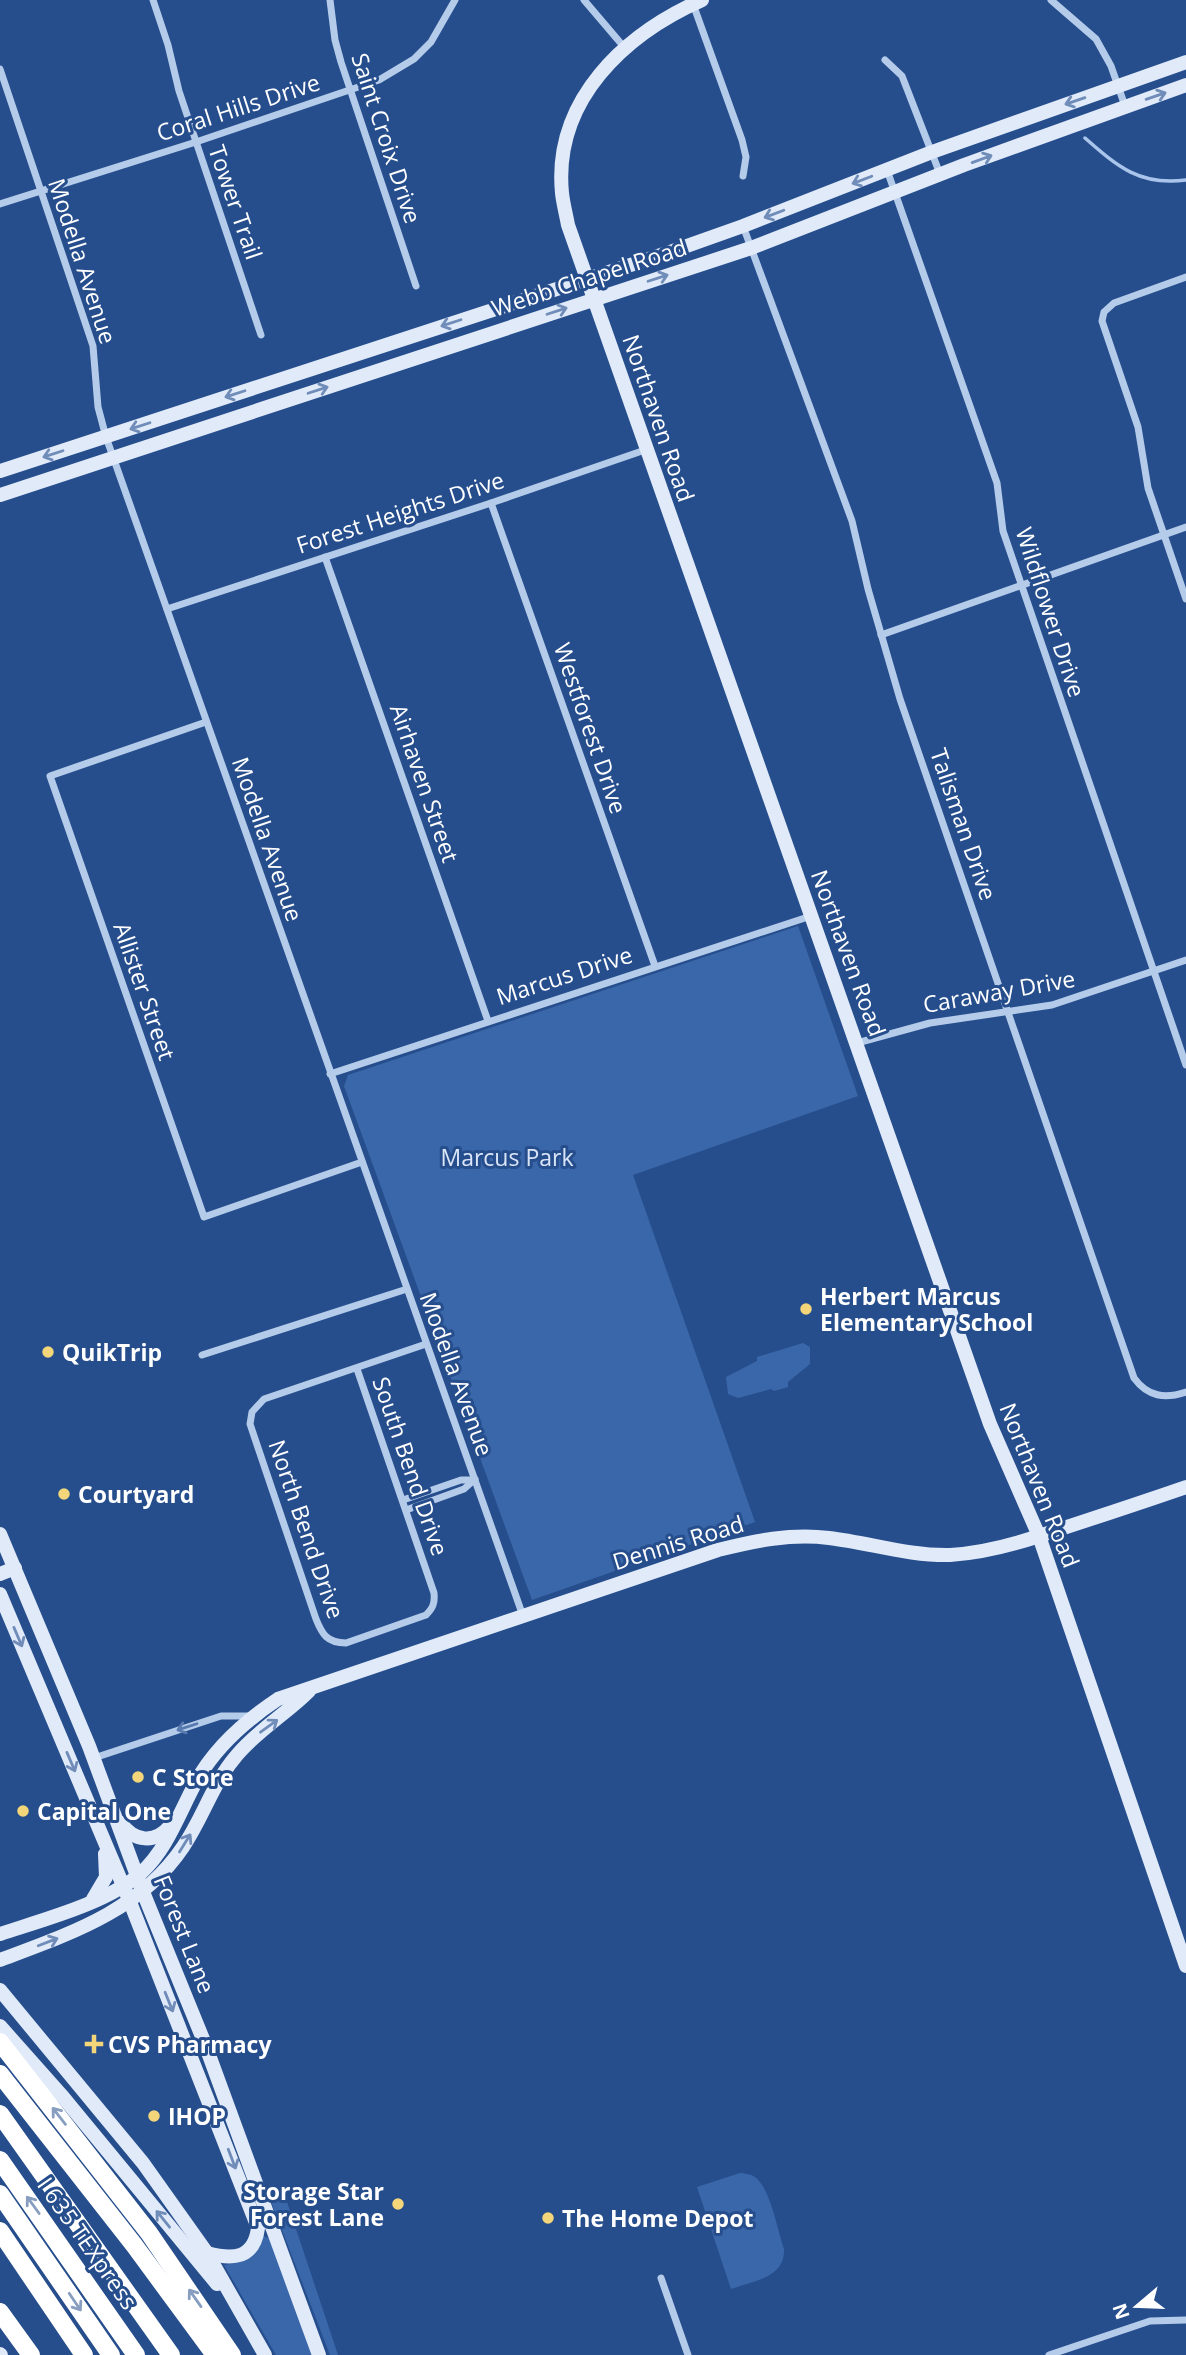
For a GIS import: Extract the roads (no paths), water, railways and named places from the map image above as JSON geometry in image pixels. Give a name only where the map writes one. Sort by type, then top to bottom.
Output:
[{"type":"highway","points":[[0,2042],[149,2233],[232,2355]]},
{"type":"highway","points":[[0,2074],[134,2245],[215,2355]]},
{"type":"highway","points":[[0,2114],[171,2355]]},
{"type":"highway","name":"I 635 TEXpress","points":[[0,2160],[136,2355]]},
{"type":"highway","name":"I 635 TEXpress","points":[[0,2194],[111,2355]]},
{"type":"highway","points":[[0,2231],[82,2355]]},
{"type":"highway","points":[[65,2251],[148,2355]]},
{"type":"highway","points":[[0,2253],[82,2355]]},
{"type":"highway","points":[[0,2312],[31,2355]]},
{"type":"main road","name":"Northaven Road","points":[[698,2],[653,25],[624,47],[593,81],[577,109],[563,164],[562,191],[568,225],[990,1424],[1039,1536],[1186,1966]]},
{"type":"main road","name":"Webb Chapel Road","points":[[0,471],[743,226],[932,152],[1186,62]]},
{"type":"main road","name":"Webb Chapel Road","points":[[0,495],[751,248],[940,174],[1186,85]]},
{"type":"main road","name":"Dennis Road","points":[[0,1934],[91,1902],[137,1876],[160,1850],[196,1782],[213,1757],[253,1716],[278,1699],[718,1550],[754,1541],[796,1535],[884,1549],[947,1555],[975,1553],[1003,1548],[1186,1487]]},
{"type":"main road","name":"Forest Lane","points":[[0,1534],[94,1758],[143,1892],[205,2045],[255,2199]]},
{"type":"main road","points":[[0,1574],[15,1568]]},
{"type":"main road","name":"Forest Lane","points":[[0,1594],[319,2355]]},
{"type":"main road","points":[[0,1961],[96,1922],[143,1892],[183,1847],[206,1800],[227,1767],[259,1733],[313,1688]]},
{"type":"main road","points":[[53,1718],[74,1710]]},
{"type":"main road","points":[[213,1757],[227,1767]]},
{"type":"main road","points":[[116,1817],[134,1836],[146,1839],[156,1838],[166,1832],[180,1814]]},
{"type":"main road","points":[[91,1902],[106,1877],[100,1832]]},
{"type":"main road","points":[[96,1922],[127,1922],[144,1938]]},
{"type":"main road","points":[[0,1990],[143,2162],[207,2253],[265,2355]]},
{"type":"main road","points":[[0,2005],[21,2027],[39,2036]]},
{"type":"main road","points":[[0,2026],[87,2126],[237,2309]]},
{"type":"main road","points":[[207,2253],[230,2258],[239,2256],[253,2246],[258,2228],[255,2199]]},
{"type":"street","name":"Tower Trail","points":[[153,0],[196,142],[261,335]]},
{"type":"street","name":"Saint Croix Drive","points":[[330,0],[335,40],[416,286]]},
{"type":"street","name":"Coral Hills Drive","points":[[0,204],[196,142],[387,76],[414,59],[431,42],[455,0]]},
{"type":"street","points":[[584,0],[624,47]]},
{"type":"street","points":[[1051,0],[1096,39],[1106,54],[1125,106]]},
{"type":"street","points":[[698,2],[742,139],[746,157],[743,176]]},
{"type":"street","points":[[885,60],[902,76],[940,174]]},
{"type":"street","name":"Modella Avenue","points":[[0,69],[93,346],[98,407],[113,458],[524,1616]]},
{"type":"street","name":"Wildflower Drive","points":[[887,170],[998,483],[1003,531],[1186,1065]]},
{"type":"street","name":"Talisman Drive","points":[[743,226],[852,522],[900,699],[1134,1378],[1140,1386],[1160,1396],[1186,1392]]},
{"type":"street","points":[[1186,277],[1114,303],[1104,312],[1102,321],[1138,427],[1149,488],[1186,599]]},
{"type":"street","name":"Forest Heights Drive","points":[[167,609],[645,450]]},
{"type":"street","name":"Westforest Drive","points":[[491,503],[655,966]]},
{"type":"street","points":[[881,635],[1186,527]]},
{"type":"street","name":"Airhaven Street","points":[[325,557],[488,1021]]},
{"type":"street","name":"Allister Street","points":[[206,722],[50,776],[204,1217],[362,1162]]},
{"type":"street","name":"Marcus Drive","points":[[330,1074],[811,916]]},
{"type":"street","name":"Caraway Drive","points":[[857,1043],[930,1023],[1008,1012],[1072,999],[1186,960]]},
{"type":"street","points":[[202,1355],[407,1289]]},
{"type":"street","points":[[357,1369],[426,1344]]},
{"type":"street","name":"North Bend Drive","points":[[328,1639],[321,1632],[316,1619],[250,1423],[252,1412],[264,1399],[357,1369]]},
{"type":"street","name":"South Bend Drive","points":[[328,1639],[345,1643],[426,1615],[435,1600],[357,1369]]},
{"type":"street","points":[[403,1500],[461,1480],[475,1479]]},
{"type":"street","points":[[406,1510],[464,1489],[475,1479]]},
{"type":"street","points":[[94,1758],[221,1716],[253,1716]]},
{"type":"street","points":[[661,2278],[688,2355]]},
{"type":"street","points":[[1049,2355],[1150,2321],[1186,2320]]},
{"type":"waterway","points":[[1085,138],[1119,166],[1143,177],[1155,180],[1186,180]]},
{"type":"place","name":"Herbert Marcus Elementary School","points":[[806,1309]]},
{"type":"place","name":"QuikTrip","points":[[48,1352]]},
{"type":"place","name":"Courtyard","points":[[64,1494]]},
{"type":"place","name":"C Store","points":[[138,1777]]},
{"type":"place","name":"Capital One","points":[[23,1811]]},
{"type":"place","name":"CVS Pharmacy","points":[[94,2044]]},
{"type":"place","name":"IHOP","points":[[154,2116]]},
{"type":"place","name":"Storage Star Forest Lane","points":[[398,2204]]},
{"type":"place","name":"The Home Depot","points":[[548,2218]]},
{"type":"park label","name":"Marcus Park","points":[[507,1157]]}]
